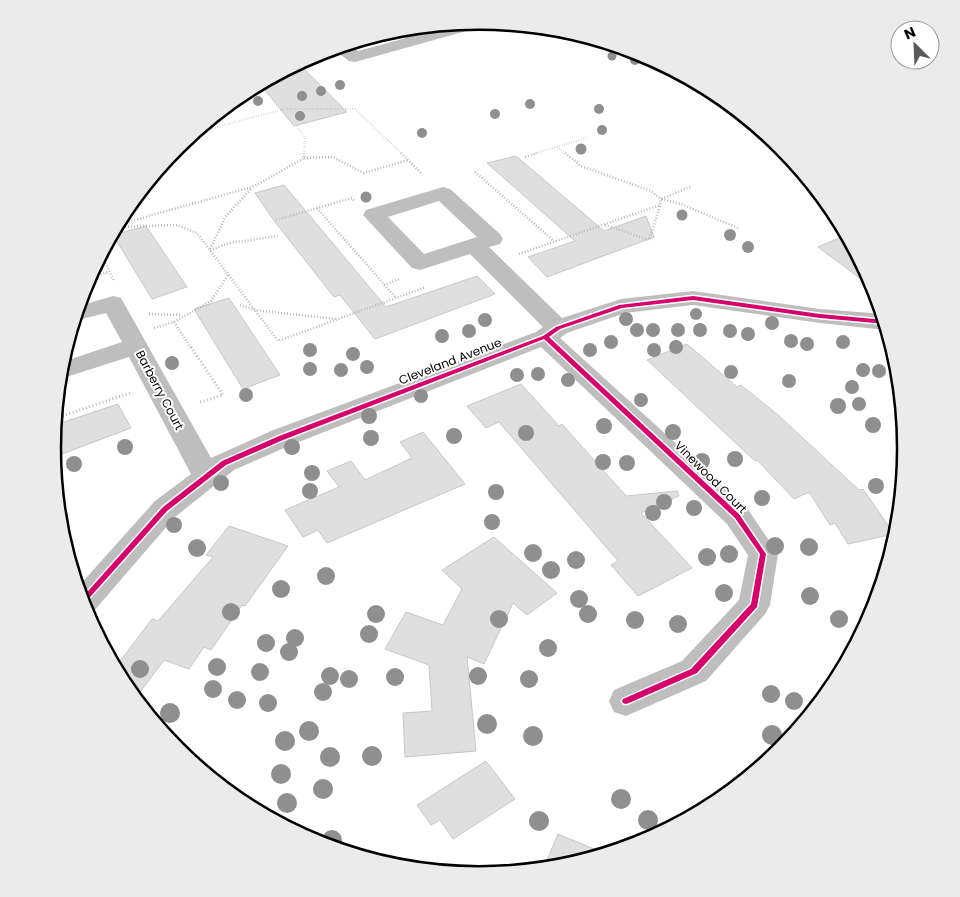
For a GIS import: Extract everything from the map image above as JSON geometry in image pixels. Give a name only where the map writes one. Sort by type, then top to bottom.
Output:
[{"type":"street","points":[[347,51],[355,57],[448,31]]},
{"type":"street","points":[[413,36],[419,40]]},
{"type":"street","points":[[443,193],[492,239],[420,263],[374,214],[443,193]]},
{"type":"street","name":"Vinewood Court","points":[[474,245],[551,332],[737,516],[763,554],[754,605],[694,671],[626,701]]},
{"type":"street","name":"Cleveland Avenue","points":[[88,596],[165,509],[224,464],[281,438],[621,306],[693,298],[820,316],[878,321]]},
{"type":"street","name":"Barberry Court","points":[[85,311],[113,303],[207,477]]},
{"type":"street","points":[[70,366],[133,341]]},
{"type":"path","points":[[210,129],[284,109],[355,109],[422,174]]},
{"type":"path","points":[[296,126],[305,138],[304,158]]},
{"type":"path","points":[[525,157],[586,138]]},
{"type":"path","points":[[557,147],[581,166],[651,191],[661,199],[681,204],[738,228]]},
{"type":"path","points":[[278,236],[248,239],[209,250],[222,218],[241,196],[304,158],[333,157],[364,172],[408,160]]},
{"type":"path","points":[[475,172],[554,242]]},
{"type":"path","points":[[128,222],[255,186]]},
{"type":"path","points":[[276,220],[352,198],[362,211],[374,214]]},
{"type":"path","points":[[604,224],[649,240],[660,205]]},
{"type":"path","points":[[317,208],[396,298]]},
{"type":"path","points":[[99,275],[109,272]]},
{"type":"path","points":[[133,341],[174,322],[211,301],[228,275]]},
{"type":"path","points":[[240,305],[255,310],[338,319]]},
{"type":"path","points":[[172,412],[223,395],[174,322]]},
{"type":"path","points":[[63,416],[156,383]]},
{"type":"building","points":[[304,69],[347,112],[294,126],[265,90]]},
{"type":"building","points":[[516,156],[604,231],[646,216],[654,237],[547,277],[528,257],[575,241],[487,163]]},
{"type":"building","points":[[284,185],[386,307],[477,276],[495,294],[375,339],[340,295],[334,297],[275,222],[255,193]]},
{"type":"building","points":[[146,226],[187,287],[152,299],[117,241],[122,233]]},
{"type":"building","points":[[841,237],[864,281],[818,247]]},
{"type":"building","points":[[229,298],[280,375],[243,389],[194,309]]},
{"type":"building","points":[[687,344],[737,387],[741,385],[778,415],[859,490],[863,489],[890,529],[889,535],[848,544],[835,523],[830,525],[809,492],[794,499],[757,460],[755,461],[647,360]]},
{"type":"building","points":[[521,384],[559,426],[562,424],[626,496],[677,491],[679,496],[641,513],[692,568],[638,596],[611,565],[618,561],[499,422],[486,428],[467,406]]},
{"type":"building","points":[[118,404],[131,428],[61,454],[62,423]]},
{"type":"building","points":[[423,432],[465,484],[327,543],[318,530],[303,537],[285,510],[339,487],[327,471],[351,461],[365,480],[412,458],[400,442]]},
{"type":"building","points":[[229,526],[288,546],[245,606],[242,605],[211,650],[204,647],[189,669],[164,660],[140,692],[120,661],[152,619],[158,621],[213,557],[206,555]]},
{"type":"building","points":[[494,537],[557,593],[527,615],[513,603],[484,664],[467,657],[476,751],[405,757],[403,713],[432,711],[429,665],[385,649],[406,612],[443,625],[462,589],[442,570]]},
{"type":"building","points":[[486,761],[515,799],[453,839],[440,820],[431,825],[417,805]]},
{"type":"building","points":[[558,834],[597,850],[562,859],[547,861]]},
{"type":"cycle path","points":[[88,596],[165,509],[224,463],[281,438],[545,337],[558,328],[621,306],[693,298],[820,316],[878,321]]},
{"type":"cycle path","points":[[545,337],[737,516],[763,554],[754,605],[694,671],[626,701]]}]
